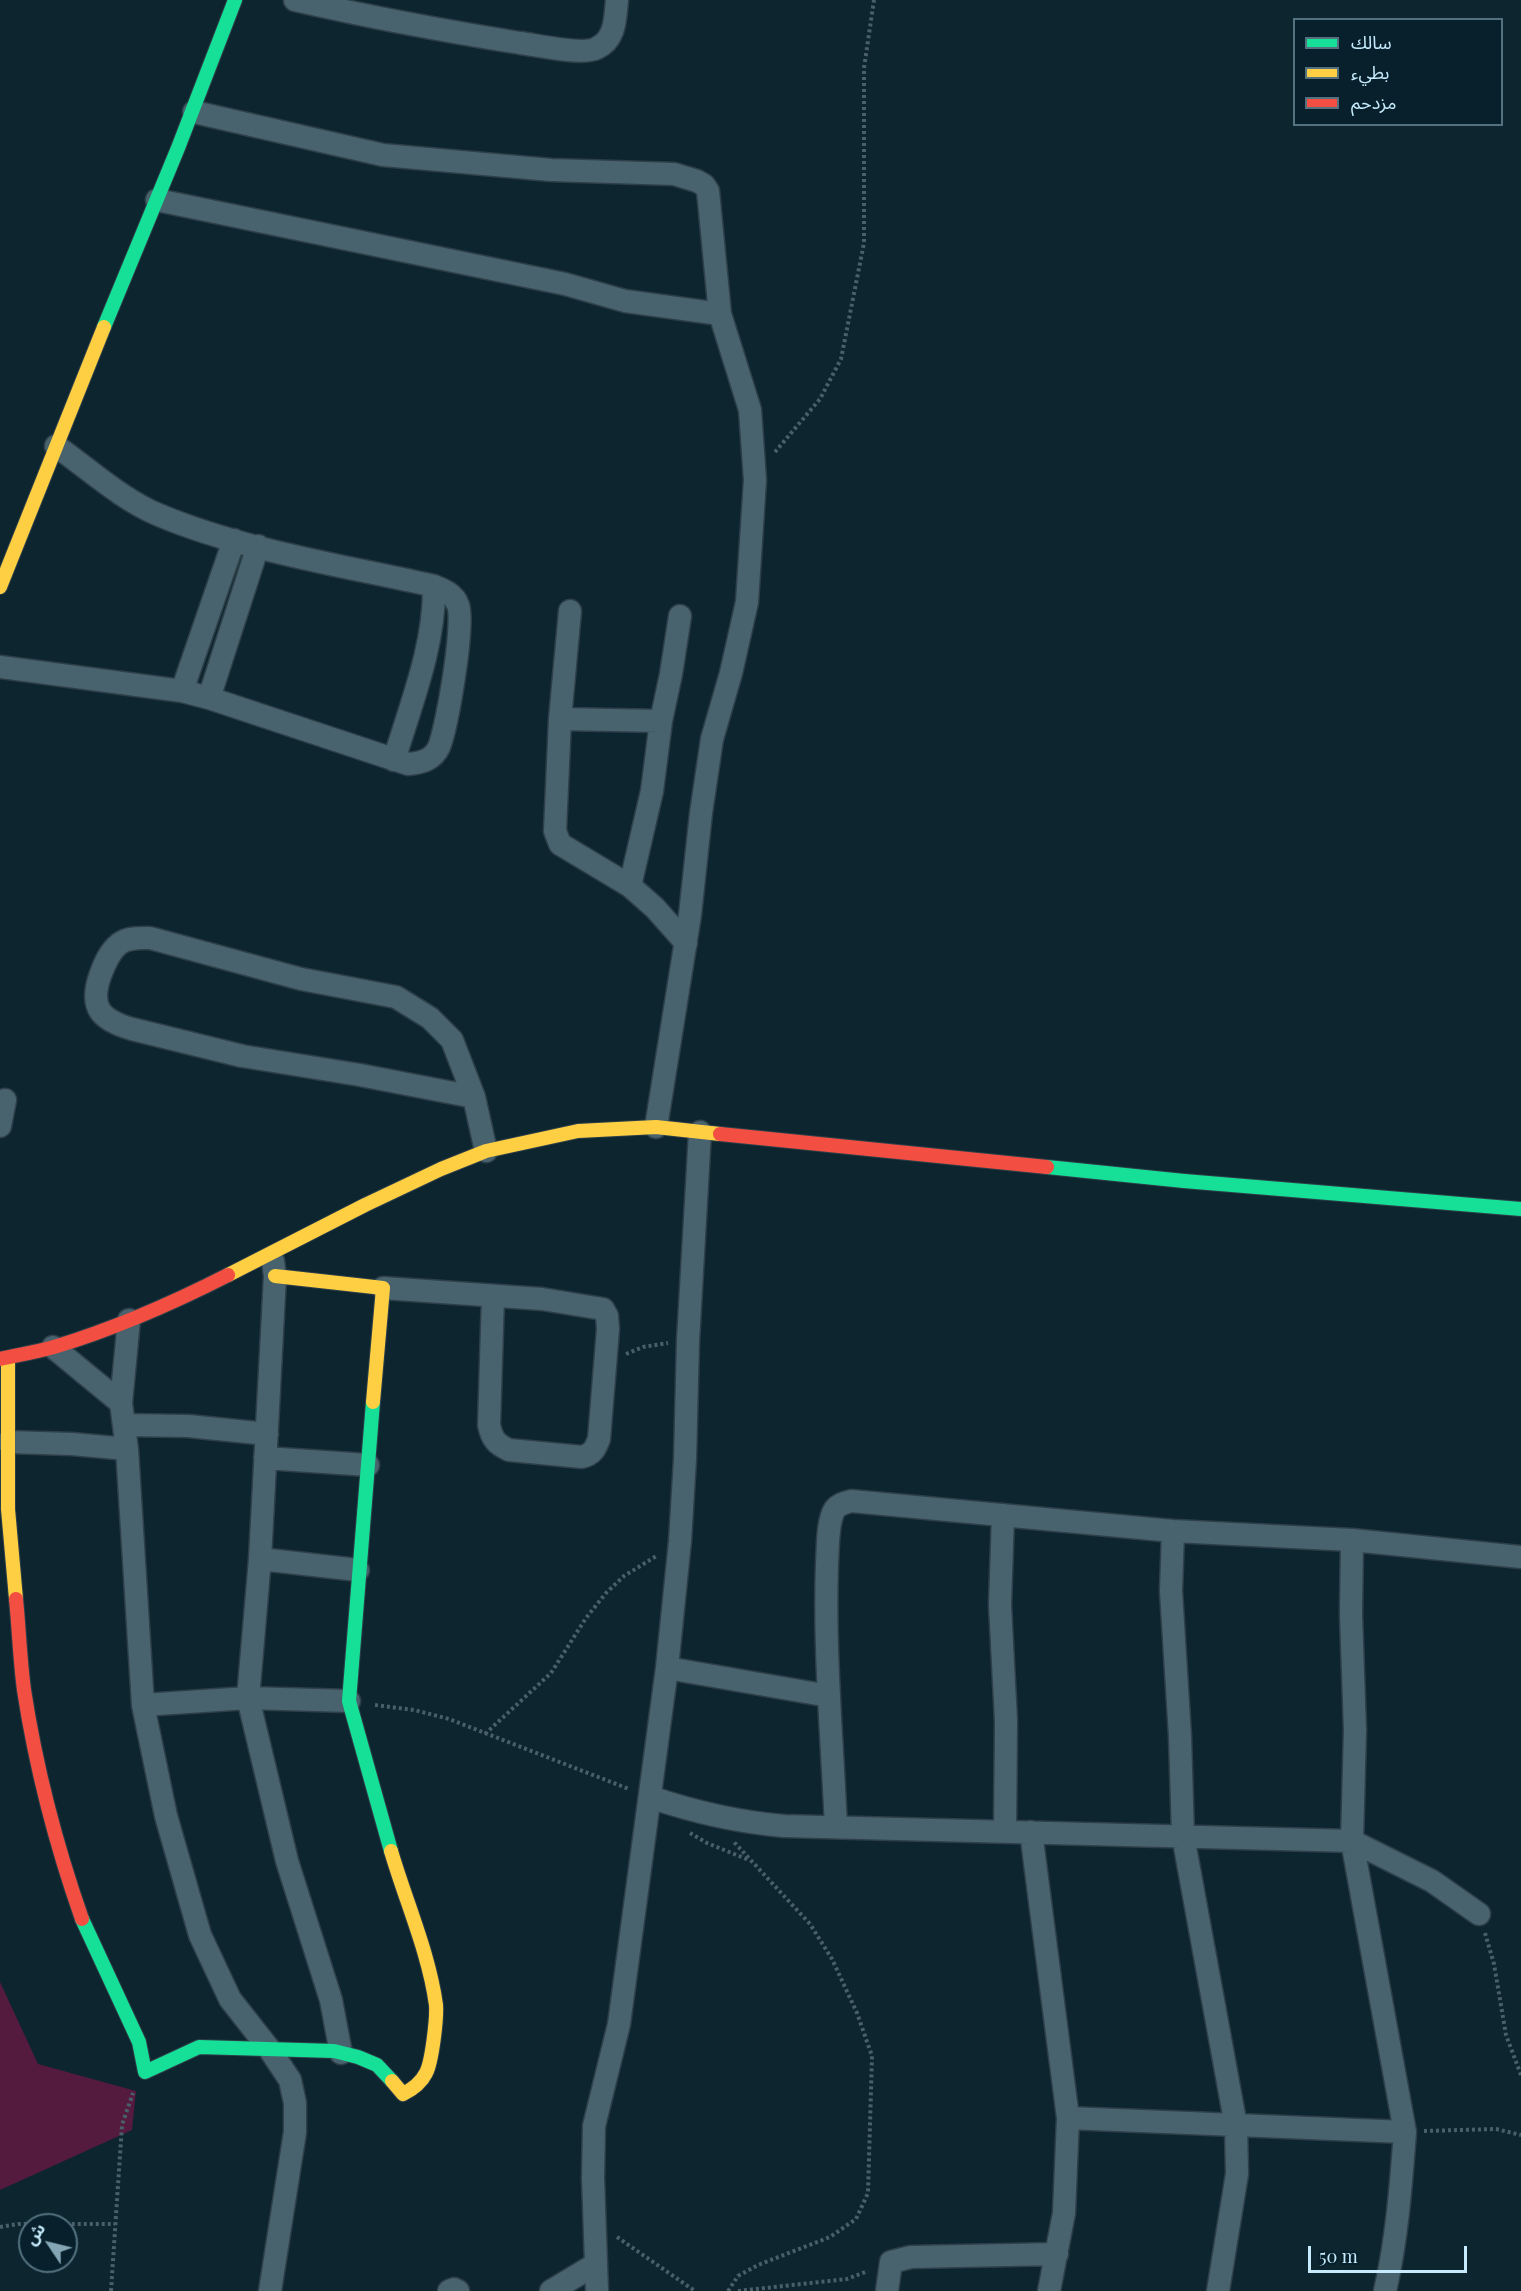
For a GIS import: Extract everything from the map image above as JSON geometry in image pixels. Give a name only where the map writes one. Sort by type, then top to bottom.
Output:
[{"type":"street","points":[[0,587],[123,278],[194,112],[235,0]]},
{"type":"street","points":[[295,0],[438,30],[572,51],[596,49],[609,39],[614,28],[617,0]]},
{"type":"street","points":[[194,112],[383,155],[550,170],[674,174],[704,185],[710,198],[720,314],[750,410],[755,480],[747,602],[731,673],[712,739],[686,943],[656,1127]]},
{"type":"street","points":[[157,200],[565,284],[625,301],[720,314]]},
{"type":"street","points":[[0,667],[182,691],[408,764],[426,762],[438,748],[453,687],[461,615],[458,603],[449,593],[434,586],[234,540],[158,514],[126,497],[57,446]]},
{"type":"street","points":[[182,691],[234,540]]},
{"type":"street","points":[[209,698],[258,546]]},
{"type":"street","points":[[394,760],[424,659],[434,605],[434,586]]},
{"type":"street","points":[[570,611],[560,719],[555,831],[560,844],[630,886],[686,943]]},
{"type":"street","points":[[630,886],[652,791],[661,721],[680,616]]},
{"type":"street","points":[[560,719],[661,721]]},
{"type":"street","points":[[474,1096],[242,1056],[132,1029],[115,1024],[104,1016],[96,1005],[94,992],[104,963],[119,945],[132,938],[150,938],[301,979],[396,998],[430,1018],[452,1040],[474,1096],[486,1151]]},
{"type":"street","points":[[0,1126],[5,1100]]},
{"type":"street","points":[[383,1288],[358,1570],[350,1701],[404,1896],[432,1982],[435,2018],[427,2072],[416,2087],[403,2094],[377,2065],[341,2053],[199,2047],[163,2061],[145,2072],[139,2042],[84,1924],[61,1859],[32,1737],[24,1687],[8,1509],[4,1359],[53,1347],[273,1265],[365,1205],[441,1169],[486,1151],[578,1131],[656,1127],[1184,1181],[1521,1209]]},
{"type":"street","points":[[597,2291],[594,2126],[619,2024],[667,1668],[680,1541],[700,1132]]},
{"type":"street","points":[[273,1265],[383,1288],[542,1299],[603,1309],[608,1321],[599,1439],[595,1450],[589,1455],[582,1457],[508,1450],[498,1445],[491,1437],[489,1425],[493,1296]]},
{"type":"street","points":[[273,1265],[260,1559],[248,1698],[287,1862],[332,2000],[341,2053]]},
{"type":"street","points":[[129,1320],[123,1414],[143,1704],[166,1816],[200,1935],[230,1999],[290,2080],[295,2103],[295,2132],[270,2291]]},
{"type":"street","points":[[53,1347],[123,1414],[188,1426],[267,1434]]},
{"type":"street","points":[[8,1442],[127,1449]]},
{"type":"street","points":[[265,1458],[368,1465]]},
{"type":"street","points":[[836,1827],[826,1587],[828,1544],[834,1511],[840,1504],[851,1501],[1173,1531],[1352,1540],[1521,1557]]},
{"type":"street","points":[[1003,1515],[1000,1605],[1006,1721],[1005,1831]]},
{"type":"street","points":[[1173,1531],[1171,1591],[1180,1736],[1183,1836],[1236,2126],[1237,2174],[1218,2291]]},
{"type":"street","points":[[1352,1540],[1351,1615],[1355,1730],[1352,1841],[1405,2132],[1394,2243],[1385,2291]]},
{"type":"street","points":[[260,1559],[358,1570]]},
{"type":"street","points":[[667,1668],[829,1696]]},
{"type":"street","points":[[143,1704],[248,1698],[350,1701]]},
{"type":"street","points":[[650,1797],[708,1815],[744,1822],[836,1827],[1352,1841],[1432,1881],[1479,1914]]},
{"type":"street","points":[[1031,1832],[1068,2118],[1064,2213],[1049,2291]]},
{"type":"street","points":[[1068,2118],[1405,2132]]},
{"type":"street","points":[[887,2291],[891,2262],[911,2257],[1057,2254]]},
{"type":"street","points":[[551,2291],[596,2264]]},
{"type":"street","points":[[449,2291],[454,2289],[458,2291]]},
{"type":"path","points":[[755,480],[780,444],[820,399],[841,359],[864,243],[864,68],[874,0]]},
{"type":"path","points":[[605,1376],[624,1355],[643,1347],[688,1341]]},
{"type":"path","points":[[485,1734],[551,1673],[586,1618],[606,1593],[632,1571],[680,1541]]},
{"type":"path","points":[[350,1701],[414,1710],[448,1719],[650,1797]]},
{"type":"path","points":[[728,2291],[738,2276],[758,2265],[830,2237],[856,2219],[868,2193],[872,2056],[857,2013],[832,1959],[810,1924],[732,1841]]},
{"type":"path","points":[[1479,1914],[1494,1964],[1506,2035],[1521,2074]]},
{"type":"path","points":[[111,2291],[122,2125],[136,2086],[145,2072]]},
{"type":"path","points":[[1405,2132],[1496,2129],[1521,2135]]},
{"type":"path","points":[[0,2227],[18,2224],[115,2224]]},
{"type":"path","points":[[595,2224],[671,2272],[695,2291]]},
{"type":"path","points":[[738,2291],[847,2279],[891,2262]]},
{"type":"shaded area","points":[[0,1982],[38,2064],[136,2091],[132,2130],[0,2190]]},
{"type":"traffic: fast","points":[[104,327],[178,148],[235,0]]},
{"type":"traffic: fast","points":[[1047,1167],[1184,1181],[1521,1209]]},
{"type":"traffic: fast","points":[[373,1402],[349,1701],[391,1851]]},
{"type":"traffic: fast","points":[[82,1919],[139,2042],[145,2072],[199,2047],[334,2051],[377,2065],[392,2081]]},
{"type":"traffic: slow","points":[[0,587],[104,327]]},
{"type":"traffic: slow","points":[[228,1275],[365,1205],[441,1169],[486,1151],[578,1131],[656,1127],[720,1134]]},
{"type":"traffic: slow","points":[[275,1276],[383,1288],[373,1402]]},
{"type":"traffic: slow","points":[[8,1358],[8,1509],[16,1599]]},
{"type":"traffic: slow","points":[[391,1851],[428,1966],[436,2005],[432,2050],[424,2077],[403,2094],[392,2081]]},
{"type":"traffic: jam","points":[[720,1134],[1047,1167]]},
{"type":"traffic: jam","points":[[0,1359],[54,1347],[121,1324],[228,1275]]},
{"type":"traffic: jam","points":[[16,1599],[21,1667],[34,1748],[55,1835],[82,1919]]}]
